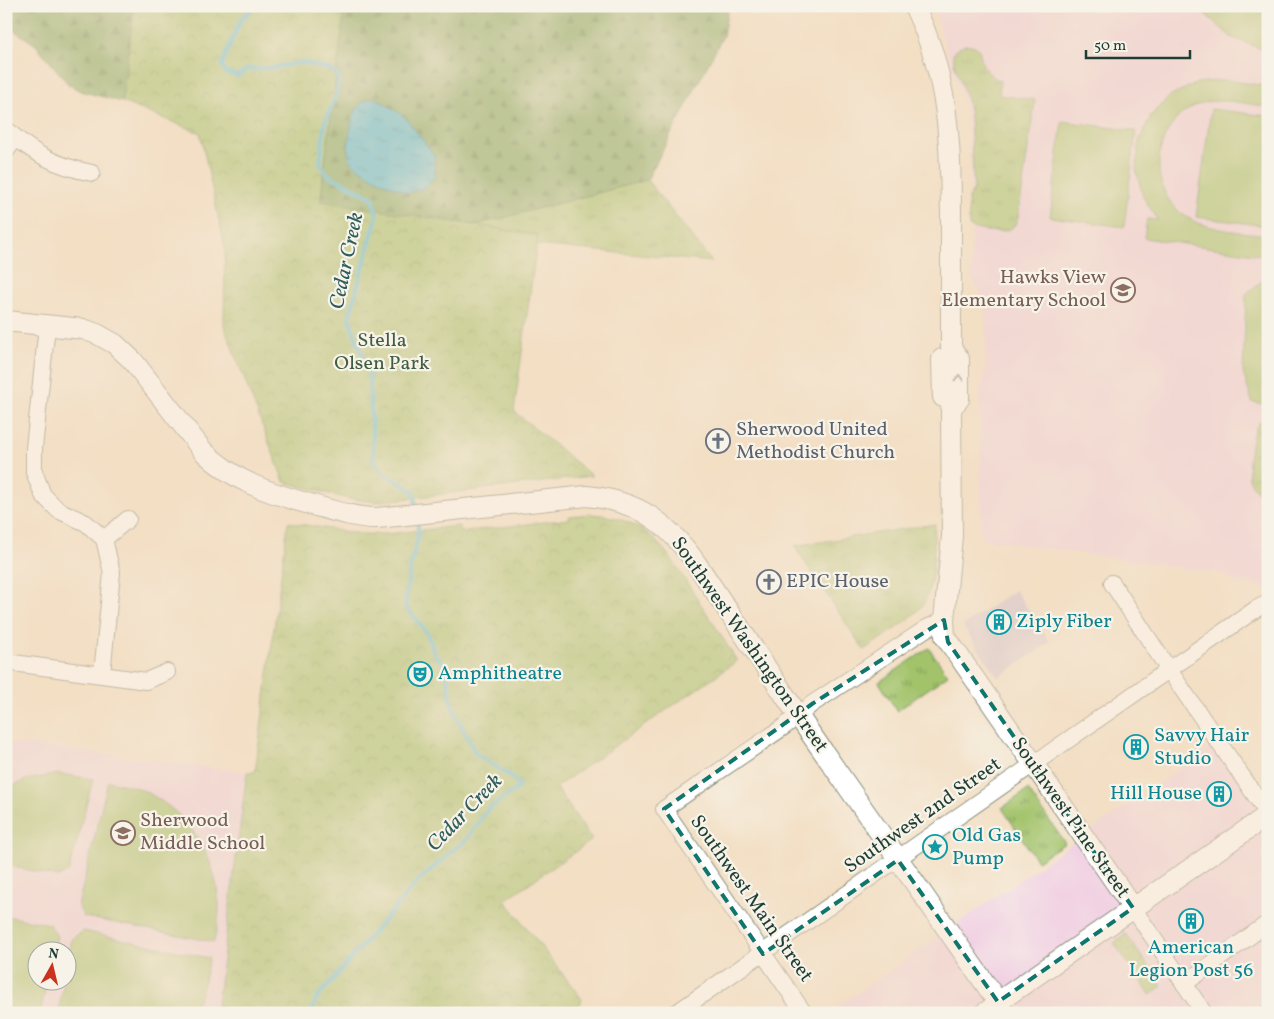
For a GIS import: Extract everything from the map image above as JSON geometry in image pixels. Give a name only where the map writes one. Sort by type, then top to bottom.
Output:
[{"type":"main road","name":"Southwest Pine Street","points":[[914,6],[934,55],[945,104],[951,166],[947,353],[959,359],[959,399],[947,403],[952,536],[944,630],[948,642],[1133,908]]},
{"type":"main road","name":"Southwest Washington Street","points":[[6,321],[83,329],[115,344],[133,361],[211,459],[242,481],[284,497],[359,517],[388,518],[587,496],[617,501],[644,512],[665,526],[686,549],[898,860],[995,1009]]},
{"type":"main road","points":[[995,1009],[1133,908],[1268,815]]},
{"type":"street","points":[[10,139],[51,161],[92,173]]},
{"type":"street","points":[[47,326],[34,448],[34,472],[43,495],[58,510],[86,523],[104,540],[112,573],[102,674]]},
{"type":"street","points":[[104,540],[128,520]]},
{"type":"street","points":[[1112,583],[1268,815]]},
{"type":"street","name":"Southwest 2nd Street","points":[[676,1013],[1034,766],[1256,609],[1268,603]]},
{"type":"street","points":[[798,715],[927,628],[944,620]]},
{"type":"street","points":[[6,662],[146,680],[167,672]]},
{"type":"street","name":"Southwest Main Street","points":[[798,715],[785,726],[664,809],[804,1013]]},
{"type":"street","name":"Southwest Pine Street","points":[[1133,908],[1204,1013]]},
{"type":"street","points":[[1184,984],[1268,923]]},
{"type":"highlighted area","points":[[944,620],[948,642],[1133,908],[998,1002],[898,860],[763,954],[664,809],[812,704]]},
{"type":"shaded area","name":"Hawks View Elementary School","points":[[933,6],[1268,6],[1268,588],[1265,589],[1231,581],[1225,574],[981,539],[980,395],[986,363],[986,303],[971,276],[972,229],[967,115]]},
{"type":"shaded area","points":[[1015,590],[1050,642],[998,678],[963,626]]},
{"type":"shaded area","name":"Sherwood Middle School","points":[[6,742],[247,772],[216,1013],[6,1013]]},
{"type":"shaded area","points":[[1218,742],[1268,814],[1268,1013],[829,1013]]},
{"type":"green space","points":[[6,6],[134,6],[122,102],[80,91],[68,84],[36,45],[6,25]]},
{"type":"green space","name":"Stella Olsen Park","points":[[134,6],[345,6],[320,201],[538,235],[514,411],[592,476],[377,502],[349,499],[284,482],[224,326],[225,248],[200,133],[122,102]]},
{"type":"green space","points":[[345,6],[714,6],[728,9],[723,36],[647,180],[475,225],[320,202]]},
{"type":"green space","points":[[1200,6],[1268,6],[1268,48],[1264,50],[1231,37],[1204,13]]},
{"type":"green space","points":[[965,45],[978,48],[984,67],[1000,81],[999,95],[1035,100],[1018,216],[1013,227],[1004,231],[985,231],[969,226],[968,199],[974,189],[970,116],[967,99],[954,63],[953,54],[958,48]]},
{"type":"green space","points":[[1225,80],[1268,86],[1268,107],[1214,101],[1197,105],[1181,115],[1170,128],[1162,144],[1159,160],[1160,178],[1166,194],[1175,208],[1190,219],[1218,229],[1268,235],[1268,256],[1144,238],[1147,219],[1158,220],[1143,197],[1136,169],[1139,141],[1151,115],[1171,95],[1197,83]]},
{"type":"green space","points":[[1211,109],[1268,116],[1268,226],[1196,217]]},
{"type":"green space","points":[[1062,121],[1136,131],[1124,227],[1050,217]]},
{"type":"green space","points":[[647,180],[712,262],[536,245],[537,235],[475,225]]},
{"type":"green space","points":[[1263,280],[1268,280],[1268,405],[1252,402],[1243,373],[1246,294]]},
{"type":"green space","points":[[1268,418],[1268,498],[1254,488],[1250,482],[1249,474],[1250,452],[1254,431],[1262,420]]},
{"type":"green space","points":[[591,514],[627,522],[653,538],[673,562],[737,661],[556,787],[592,840],[505,900],[582,999],[577,1013],[216,1013],[247,772],[255,772],[288,522],[361,534],[386,534],[459,526],[460,532],[569,519],[569,516]]},
{"type":"green space","points":[[935,524],[931,583],[925,601],[907,621],[864,650],[794,546]]},
{"type":"green space","points":[[929,648],[948,675],[897,711],[879,682]]},
{"type":"green space","points":[[59,774],[93,779],[69,871],[58,877],[6,865],[6,790],[25,780]]},
{"type":"green space","points":[[108,781],[141,789],[161,801],[187,824],[197,837],[206,852],[217,885],[219,909],[214,942],[84,917],[78,906]]},
{"type":"green space","points":[[1028,790],[1065,843],[1037,861],[1002,808]]},
{"type":"green space","points":[[6,916],[49,924],[57,936],[56,942],[28,942],[28,992],[45,992],[40,1013],[6,1013]]},
{"type":"green space","points":[[84,931],[209,958],[201,994],[190,1013],[58,1013],[62,992],[78,992],[78,942],[71,942],[72,938]]},
{"type":"green space","points":[[1126,934],[1162,986],[1150,995],[1114,943]]},
{"type":"water","points":[[371,98],[378,99],[406,118],[434,155],[435,176],[426,187],[408,193],[374,178],[357,167],[352,161],[349,156],[348,147],[352,121],[358,107],[364,101]]},
{"type":"waterway","name":"Cedar Creek","points":[[256,6],[241,19],[222,64],[225,72],[237,76],[248,69],[272,68],[302,62],[332,70],[339,78],[336,95],[325,122],[320,163],[328,175],[373,198],[377,216],[349,318],[369,374],[374,462],[383,473],[413,491],[417,508]]},
{"type":"waterway","name":"Cedar Creek","points":[[311,1013],[316,999],[419,880],[467,839],[488,809],[517,789],[519,785],[510,776],[476,754],[452,707],[447,676],[441,660],[435,655],[427,633],[405,606],[410,568],[418,536],[418,518]]},
{"type":"place","name":"Hawks View Elementary School","points":[[1123,290]]},
{"type":"place","name":"Sherwood United Methodist Church","points":[[718,441]]},
{"type":"place","name":"EPIC House","points":[[769,582]]},
{"type":"place","name":"Ziply Fiber","points":[[999,622]]},
{"type":"place","name":"Amphitheatre","points":[[420,674]]},
{"type":"place","name":"Savvy Hair Studio","points":[[1136,747]]},
{"type":"place","name":"Hill House","points":[[1219,794]]},
{"type":"place","name":"Sherwood Middle School","points":[[123,833]]},
{"type":"place","name":"Old Gas Pump","points":[[935,847]]},
{"type":"place","name":"American Legion Post 56","points":[[1191,921]]}]
